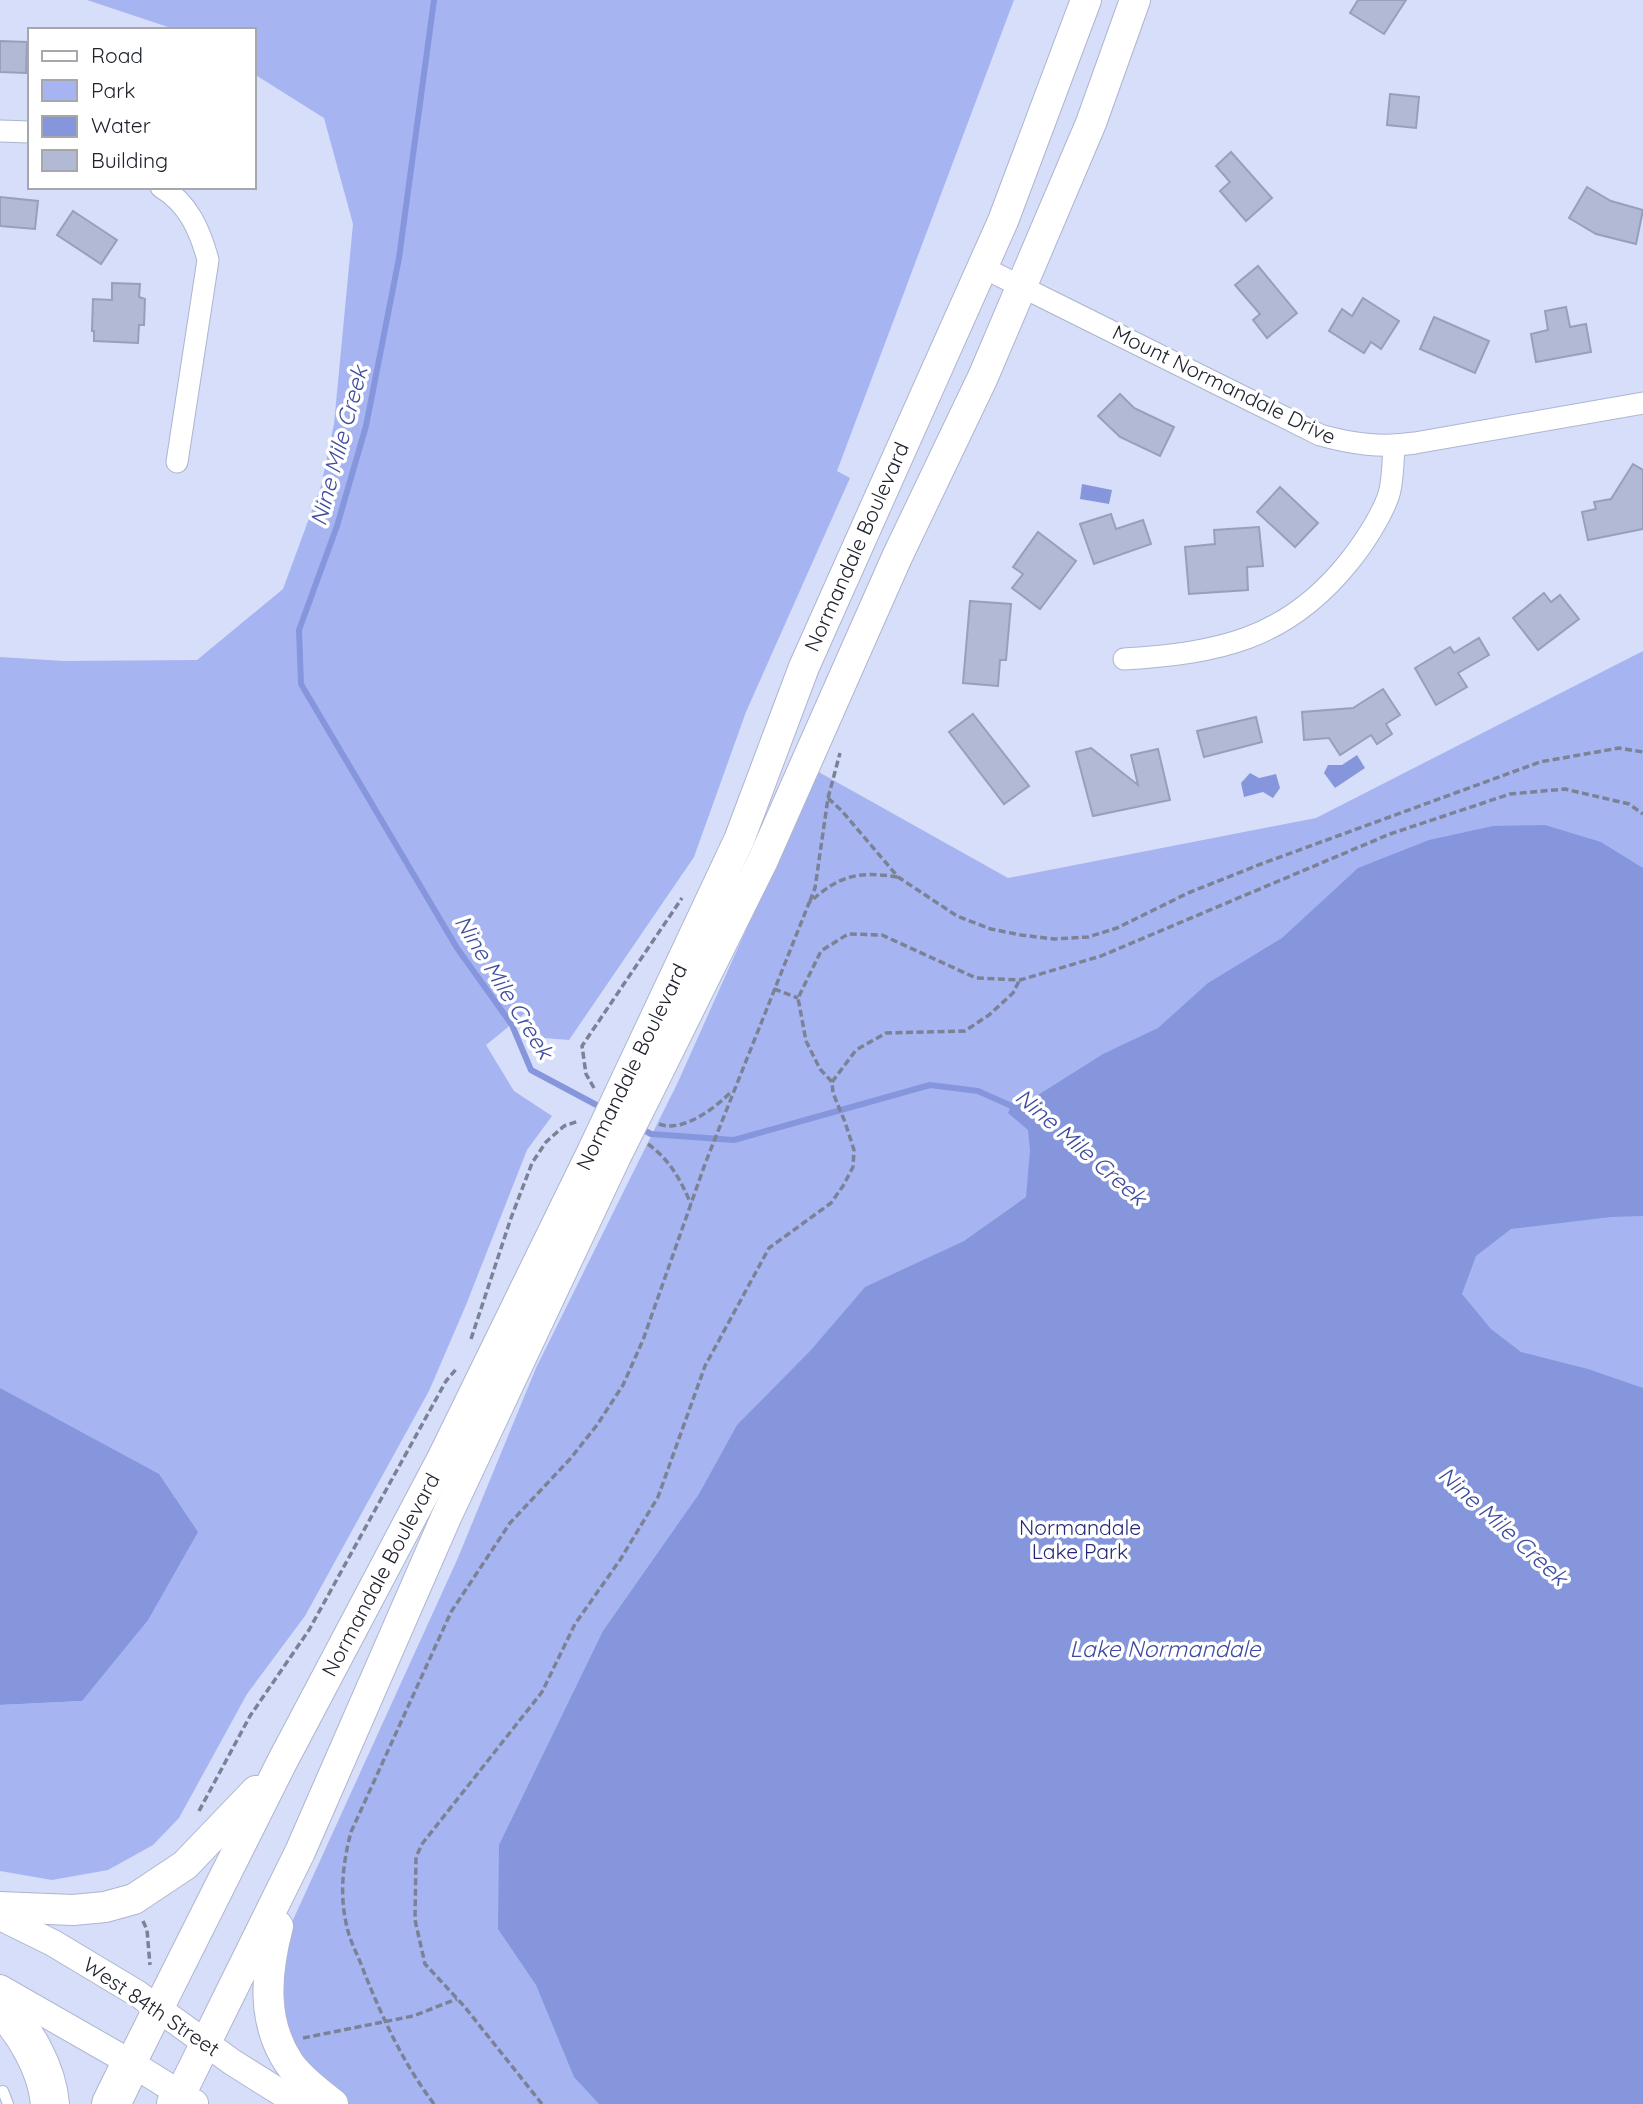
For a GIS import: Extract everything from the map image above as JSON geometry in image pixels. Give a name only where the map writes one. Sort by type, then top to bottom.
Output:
[{"type":"highway","points":[[0,2006],[10,2016],[34,2054],[49,2089],[50,2104]]},
{"type":"highway","name":"Normandale Boulevard","points":[[111,2104],[131,2063]]},
{"type":"main road","name":"Normandale Boulevard","points":[[638,1084],[739,841],[804,667],[1003,221],[1086,0]]},
{"type":"main road","name":"Normandale Boulevard","points":[[131,2063],[282,1762],[638,1084],[762,860],[891,569],[983,377],[1091,123],[1135,0]]},
{"type":"main road","name":"Normandale Boulevard","points":[[184,2101],[206,2044],[300,1852],[605,1151]]},
{"type":"main road","points":[[0,1908],[73,1910],[105,1907],[134,1899],[185,1865],[282,1762]]},
{"type":"main road","points":[[300,1852],[269,1959],[267,1994],[279,2044],[290,2063],[303,2079],[333,2104]]},
{"type":"street","points":[[0,131],[28,132]]},
{"type":"street","points":[[163,189],[173,195],[202,234],[208,260],[177,462]]},
{"type":"street","name":"Mount Normandale Drive","points":[[982,267],[1320,435],[1350,444],[1394,446],[1643,402]]},
{"type":"street","points":[[1124,659],[1171,656],[1216,648],[1268,630],[1303,609],[1328,588],[1363,544],[1389,494],[1394,446]]},
{"type":"street","name":"West 84th Street","points":[[0,1917],[53,1943],[138,1994],[206,2044],[299,2104]]},
{"type":"street","points":[[0,1988],[131,2063],[184,2101]]},
{"type":"lane","points":[[3,2091],[9,2104]]},
{"type":"path","points":[[434,2104],[400,2054],[347,1927],[342,1893],[345,1857],[351,1832],[451,1612],[510,1523],[570,1459],[597,1425],[623,1385],[643,1340],[705,1164],[815,888],[828,798],[856,826],[898,877],[957,916],[990,929],[1054,939],[1088,937],[1117,928],[1188,893],[1261,864],[1541,761],[1619,748],[1643,752]]},
{"type":"path","points":[[832,1082],[820,1069],[806,1041],[798,998],[821,951],[848,934],[882,935],[976,978],[1020,979],[1101,956],[1390,834],[1510,794],[1565,789],[1629,804],[1643,814]]},
{"type":"path","points":[[809,903],[826,887],[849,876],[874,873],[898,877]]},
{"type":"path","points":[[542,2104],[457,1999],[425,1964],[415,1920],[416,1857],[422,1844],[542,1692],[575,1624],[620,1560],[658,1497],[705,1366],[769,1248],[831,1203],[843,1186],[853,1167],[854,1150],[833,1093],[832,1082],[835,1075],[856,1050],[886,1032],[965,1031],[989,1015],[1013,993],[1020,979]]},
{"type":"path","points":[[775,989],[798,998]]},
{"type":"path","points":[[198,1812],[250,1716],[309,1630],[446,1381]]},
{"type":"path","points":[[384,2021],[413,2016],[457,1999]]},
{"type":"green space","points":[[87,0],[1014,0],[837,471],[850,478],[746,712],[694,857],[569,1040],[544,1038],[524,1014],[486,1045],[514,1091],[552,1116],[527,1150],[429,1391],[305,1616],[247,1694],[179,1818],[153,1845],[108,1870],[52,1880],[0,1871],[0,1705],[82,1701],[5,1392],[0,1388],[0,657],[64,661],[197,660],[283,589],[321,486],[334,424],[353,224],[324,118],[256,75],[256,28],[171,28]]},
{"type":"green space","name":"Lake Normandale","points":[[1643,651],[1643,2104],[343,2104],[309,2077],[280,2021],[280,1958],[293,1920],[457,1560],[536,1368],[678,1082],[817,771],[1008,878],[1316,818]]},
{"type":"water","points":[[1082,484],[1112,490],[1109,504],[1080,499]]},
{"type":"water","points":[[1357,755],[1365,768],[1335,788],[1324,773],[1328,765],[1342,765]]},
{"type":"water","points":[[1250,773],[1259,778],[1276,774],[1280,788],[1273,798],[1263,792],[1244,797],[1241,783]]},
{"type":"water","name":"Lake Normandale","points":[[1545,825],[1601,842],[1643,868],[1643,1216],[1611,1217],[1511,1229],[1476,1256],[1462,1294],[1491,1329],[1521,1352],[1588,1369],[1643,1388],[1643,2104],[599,2104],[574,2077],[536,1985],[498,1929],[499,1845],[603,1631],[699,1494],[737,1425],[811,1350],[865,1287],[964,1241],[1026,1197],[1030,1150],[1028,1130],[1008,1113],[1015,1096],[1027,1102],[1103,1054],[1158,1028],[1208,983],[1282,938],[1358,868],[1429,840],[1493,826]]},
{"type":"water","points":[[0,1388],[159,1474],[198,1532],[148,1620],[82,1701],[0,1705]]},
{"type":"building","points":[[1358,0],[1406,0],[1384,34],[1350,13]]},
{"type":"building","points":[[0,41],[27,42],[26,73],[0,72]]},
{"type":"building","points":[[1390,94],[1419,97],[1416,128],[1387,125]]},
{"type":"building","points":[[1231,152],[1272,198],[1246,221],[1220,191],[1230,182],[1216,166]]},
{"type":"building","points":[[1587,187],[1611,201],[1643,210],[1636,244],[1596,234],[1569,218]]},
{"type":"building","points":[[0,197],[38,201],[35,229],[0,226]]},
{"type":"building","points":[[73,211],[117,240],[101,264],[57,235]]},
{"type":"building","points":[[1258,266],[1297,313],[1267,338],[1253,320],[1260,314],[1235,285]]},
{"type":"building","points":[[112,283],[140,284],[139,297],[145,299],[144,325],[139,325],[138,343],[94,341],[93,299],[112,300]]},
{"type":"building","points":[[1363,298],[1399,321],[1381,349],[1371,342],[1364,353],[1329,331],[1342,309],[1352,316]]},
{"type":"building","points":[[1566,307],[1570,327],[1586,324],[1591,352],[1536,362],[1531,334],[1548,330],[1545,311]]},
{"type":"building","points":[[1434,317],[1489,341],[1475,373],[1420,349]]},
{"type":"building","points":[[1120,394],[1134,408],[1174,427],[1160,456],[1120,437],[1098,416]]},
{"type":"building","points":[[1633,464],[1643,470],[1643,529],[1588,540],[1582,512],[1596,509],[1594,502],[1611,499]]},
{"type":"building","points":[[1280,487],[1318,523],[1295,547],[1257,512]]},
{"type":"building","points":[[1111,514],[1116,529],[1143,520],[1151,544],[1094,564],[1080,524]]},
{"type":"building","points":[[1259,527],[1263,566],[1247,567],[1248,590],[1189,594],[1185,547],[1215,544],[1214,530]]},
{"type":"building","points":[[1038,532],[1076,561],[1040,609],[1012,588],[1023,574],[1013,567]]},
{"type":"building","points":[[1544,593],[1551,602],[1560,595],[1579,619],[1538,650],[1513,618]]},
{"type":"building","points":[[970,601],[1011,604],[1006,660],[1000,660],[998,686],[963,683]]},
{"type":"building","points":[[1479,638],[1489,655],[1458,673],[1467,687],[1436,705],[1415,668],[1450,647],[1454,653]]},
{"type":"building","points":[[1383,689],[1400,715],[1386,724],[1392,734],[1377,744],[1371,735],[1340,755],[1329,738],[1304,740],[1302,712],[1353,708]]},
{"type":"building","points":[[973,714],[1029,786],[1004,804],[949,732]]},
{"type":"building","points":[[1256,717],[1262,742],[1204,757],[1197,731]]},
{"type":"building","points":[[1091,748],[1138,785],[1131,755],[1158,749],[1170,800],[1093,816],[1076,752]]},
{"type":"waterway","name":"Nine Mile Creek","points":[[434,0],[399,258],[366,426],[337,526],[299,630],[301,684],[457,948],[512,1025],[531,1070],[604,1109]]},
{"type":"waterway","name":"Nine Mile Creek","points":[[638,1127],[651,1134],[734,1140],[930,1085],[978,1091],[1016,1108]]},
{"type":"park label","name":"Normandale Lake Park","points":[[1080,1540]]}]
